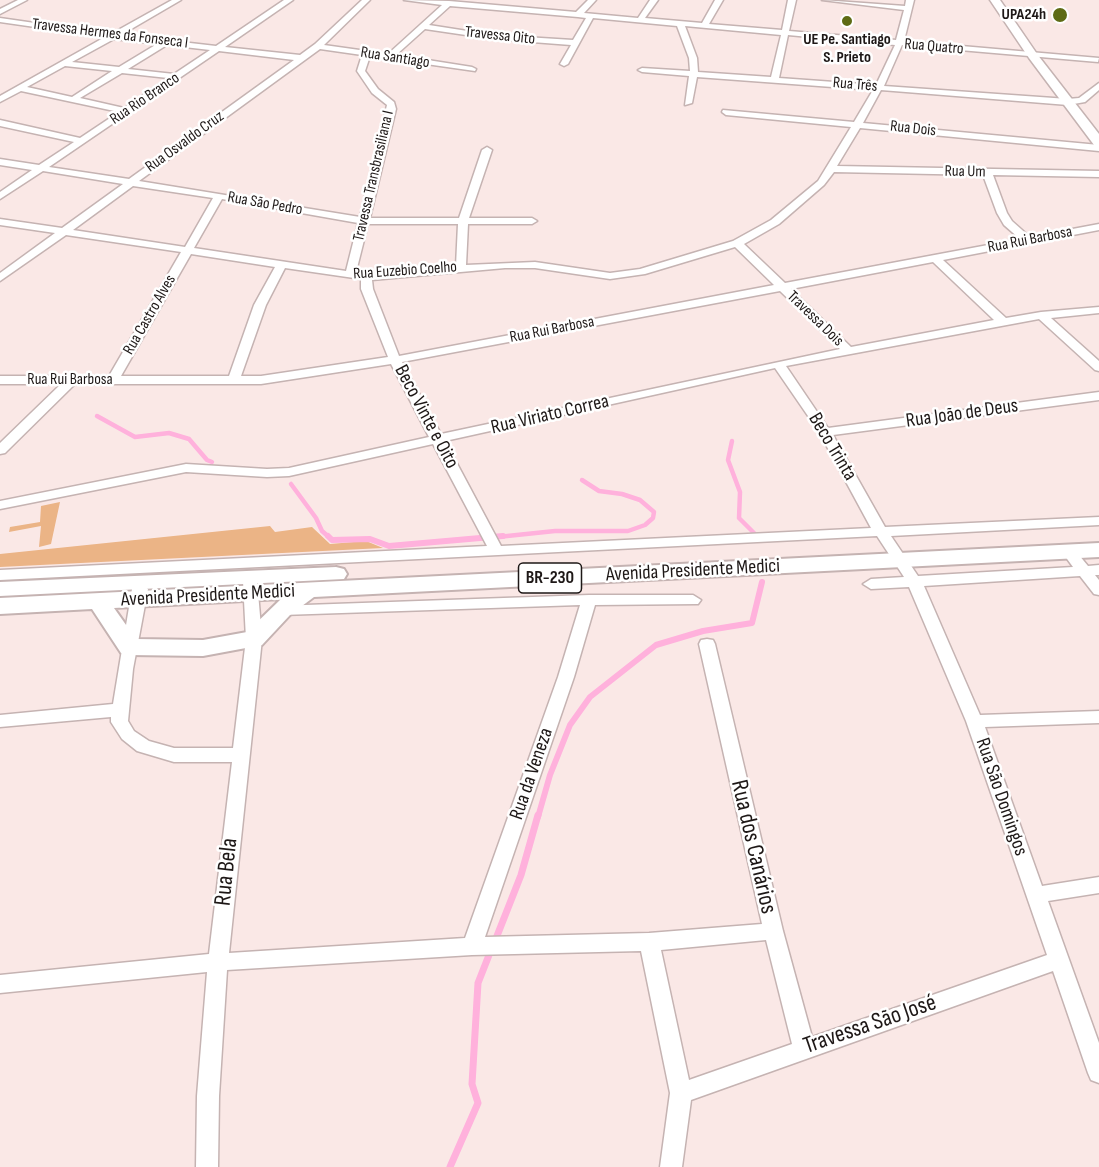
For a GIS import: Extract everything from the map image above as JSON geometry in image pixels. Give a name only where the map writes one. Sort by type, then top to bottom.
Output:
[{"type":"main road","name":"Avenida Presidente Medici","points":[[0,589],[140,591],[250,586],[1099,535]]},
{"type":"main road","name":"Avenida Presidente Medici","points":[[250,586],[308,591],[891,546],[1069,552],[1099,550]]},
{"type":"main road","name":"Avenida Presidente Medici","points":[[0,606],[98,602],[140,591]]},
{"type":"main road","points":[[98,602],[129,646],[156,649],[203,648],[254,639],[282,610],[308,591]]},
{"type":"street","points":[[0,12],[23,0]]},
{"type":"street","points":[[0,99],[177,0]]},
{"type":"street","name":"Rua Rio Branco","points":[[0,196],[288,0]]},
{"type":"street","name":"Rua Osvaldo Cruz","points":[[0,278],[318,46],[366,0]]},
{"type":"street","name":"Rua Quatro","points":[[408,0],[1098,60]]},
{"type":"street","points":[[521,10],[531,0]]},
{"type":"street","points":[[578,15],[592,0]]},
{"type":"street","points":[[640,21],[654,0]]},
{"type":"street","points":[[704,27],[719,0]]},
{"type":"street","points":[[774,78],[792,0]]},
{"type":"street","points":[[826,0],[909,4]]},
{"type":"street","points":[[995,0],[1033,56],[1096,135]]},
{"type":"street","points":[[390,57],[449,3]]},
{"type":"street","name":"Rua Euzebio Coelho","points":[[0,222],[366,278],[461,267],[535,266],[602,276],[625,276],[737,243],[789,213],[821,183],[859,124],[879,87],[899,44],[909,4]]},
{"type":"street","points":[[564,64],[590,16]]},
{"type":"street","name":"Travessa Hermes da Fonseca I","points":[[0,20],[112,36],[302,58]]},
{"type":"street","points":[[681,25],[693,58],[694,73],[687,103]]},
{"type":"street","name":"Travessa Oito","points":[[425,27],[493,37],[576,43]]},
{"type":"street","points":[[72,100],[167,42]]},
{"type":"street","name":"Rua Santiago","points":[[318,46],[472,69]]},
{"type":"street","name":"Travessa Transbrasiliana I","points":[[350,276],[392,109],[361,71],[367,53]]},
{"type":"street","points":[[63,63],[178,77]]},
{"type":"street","name":"Rua Três","points":[[642,70],[774,78],[1068,102]]},
{"type":"street","points":[[1068,102],[1082,100],[1099,86]]},
{"type":"street","points":[[20,88],[128,111]]},
{"type":"street","name":"Rua Dois","points":[[726,112],[1099,148]]},
{"type":"street","points":[[0,123],[82,141]]},
{"type":"street","points":[[461,267],[463,221],[487,150]]},
{"type":"street","name":"Rua São Pedro","points":[[0,162],[219,195],[363,221],[532,221]]},
{"type":"street","name":"Rua Um","points":[[831,169],[1099,174]]},
{"type":"street","points":[[987,172],[1008,223],[1029,241]]},
{"type":"street","name":"Rua Castro Alves","points":[[113,380],[219,195]]},
{"type":"street","name":"Rua Rui Barbosa","points":[[0,380],[261,380],[395,360],[1099,227]]},
{"type":"street","name":"Travessa Dois","points":[[737,243],[849,351]]},
{"type":"street","points":[[935,258],[1004,322]]},
{"type":"street","points":[[234,379],[260,305],[281,266]]},
{"type":"street","name":"Beco Vinte e Oito","points":[[366,278],[366,289],[395,360],[497,552]]},
{"type":"street","name":"Rua Viriato Correa","points":[[0,505],[186,468],[267,473],[290,472],[778,364],[1041,315],[1099,310]]},
{"type":"street","points":[[1041,315],[1099,367]]},
{"type":"street","name":"Beco Trinta","points":[[778,364],[825,432],[891,546]]},
{"type":"street","points":[[0,450],[72,380]]},
{"type":"street","name":"Rua João de Deus","points":[[825,432],[1099,396]]},
{"type":"street","points":[[0,575],[497,552],[891,546],[1099,521]]},
{"type":"street","name":"Rua São Domingos","points":[[891,546],[914,581],[974,721],[1099,1073]]},
{"type":"street","points":[[1069,552],[1092,570],[1099,590]]},
{"type":"street","points":[[871,584],[1092,570]]},
{"type":"street","name":"Rua Bela","points":[[207,1167],[208,1096],[218,962],[239,755],[254,639],[250,586]]},
{"type":"street","points":[[140,591],[118,710],[119,722],[128,735],[143,747],[174,755],[239,755]]},
{"type":"street","name":"Avenida Presidente Medici","points":[[282,610],[589,600],[693,600]]},
{"type":"street","name":"Rua da Veneza","points":[[475,946],[566,676],[589,600]]},
{"type":"street","name":"Rua dos Canários","points":[[707,644],[773,931],[804,1048]]},
{"type":"street","points":[[0,721],[118,710]]},
{"type":"street","points":[[974,721],[1099,717]]},
{"type":"street","points":[[1036,895],[1099,885]]},
{"type":"street","points":[[0,984],[218,962],[475,946],[649,942],[773,931]]},
{"type":"street","points":[[649,942],[681,1093],[671,1167]]},
{"type":"street","name":"Travessa São José","points":[[681,1093],[1059,960]]},
{"type":"shaded area","points":[[60,502],[51,544],[39,547],[41,526],[9,532],[10,527],[40,522],[41,506]]},
{"type":"shaded area","points":[[270,526],[275,532],[312,527],[330,544],[366,541],[383,548],[0,567],[0,554]]},
{"type":"waterway","points":[[97,416],[135,437],[169,433],[189,439],[207,460],[212,462]]},
{"type":"waterway","points":[[732,441],[728,460],[740,492],[739,518],[754,533]]},
{"type":"waterway","points":[[488,538],[555,531],[628,531],[645,525],[653,518],[654,512],[640,500],[622,494],[599,491],[582,480]]},
{"type":"waterway","points":[[291,484],[316,518],[322,531],[330,538]]},
{"type":"waterway","points":[[330,538],[332,540],[370,539],[389,546],[503,536]]},
{"type":"waterway","points":[[538,817],[550,775],[570,725],[590,697],[656,645],[703,631],[752,623],[762,582]]},
{"type":"waterway","points":[[495,941],[521,875],[538,815]]},
{"type":"waterway","points":[[450,1167],[478,1103],[472,1084],[478,983],[491,950]]},
{"type":"place","name":"UPA24h","points":[[1060,15]]},
{"type":"place","name":"UE Pe. Santiago S. Prieto","points":[[847,21]]}]
